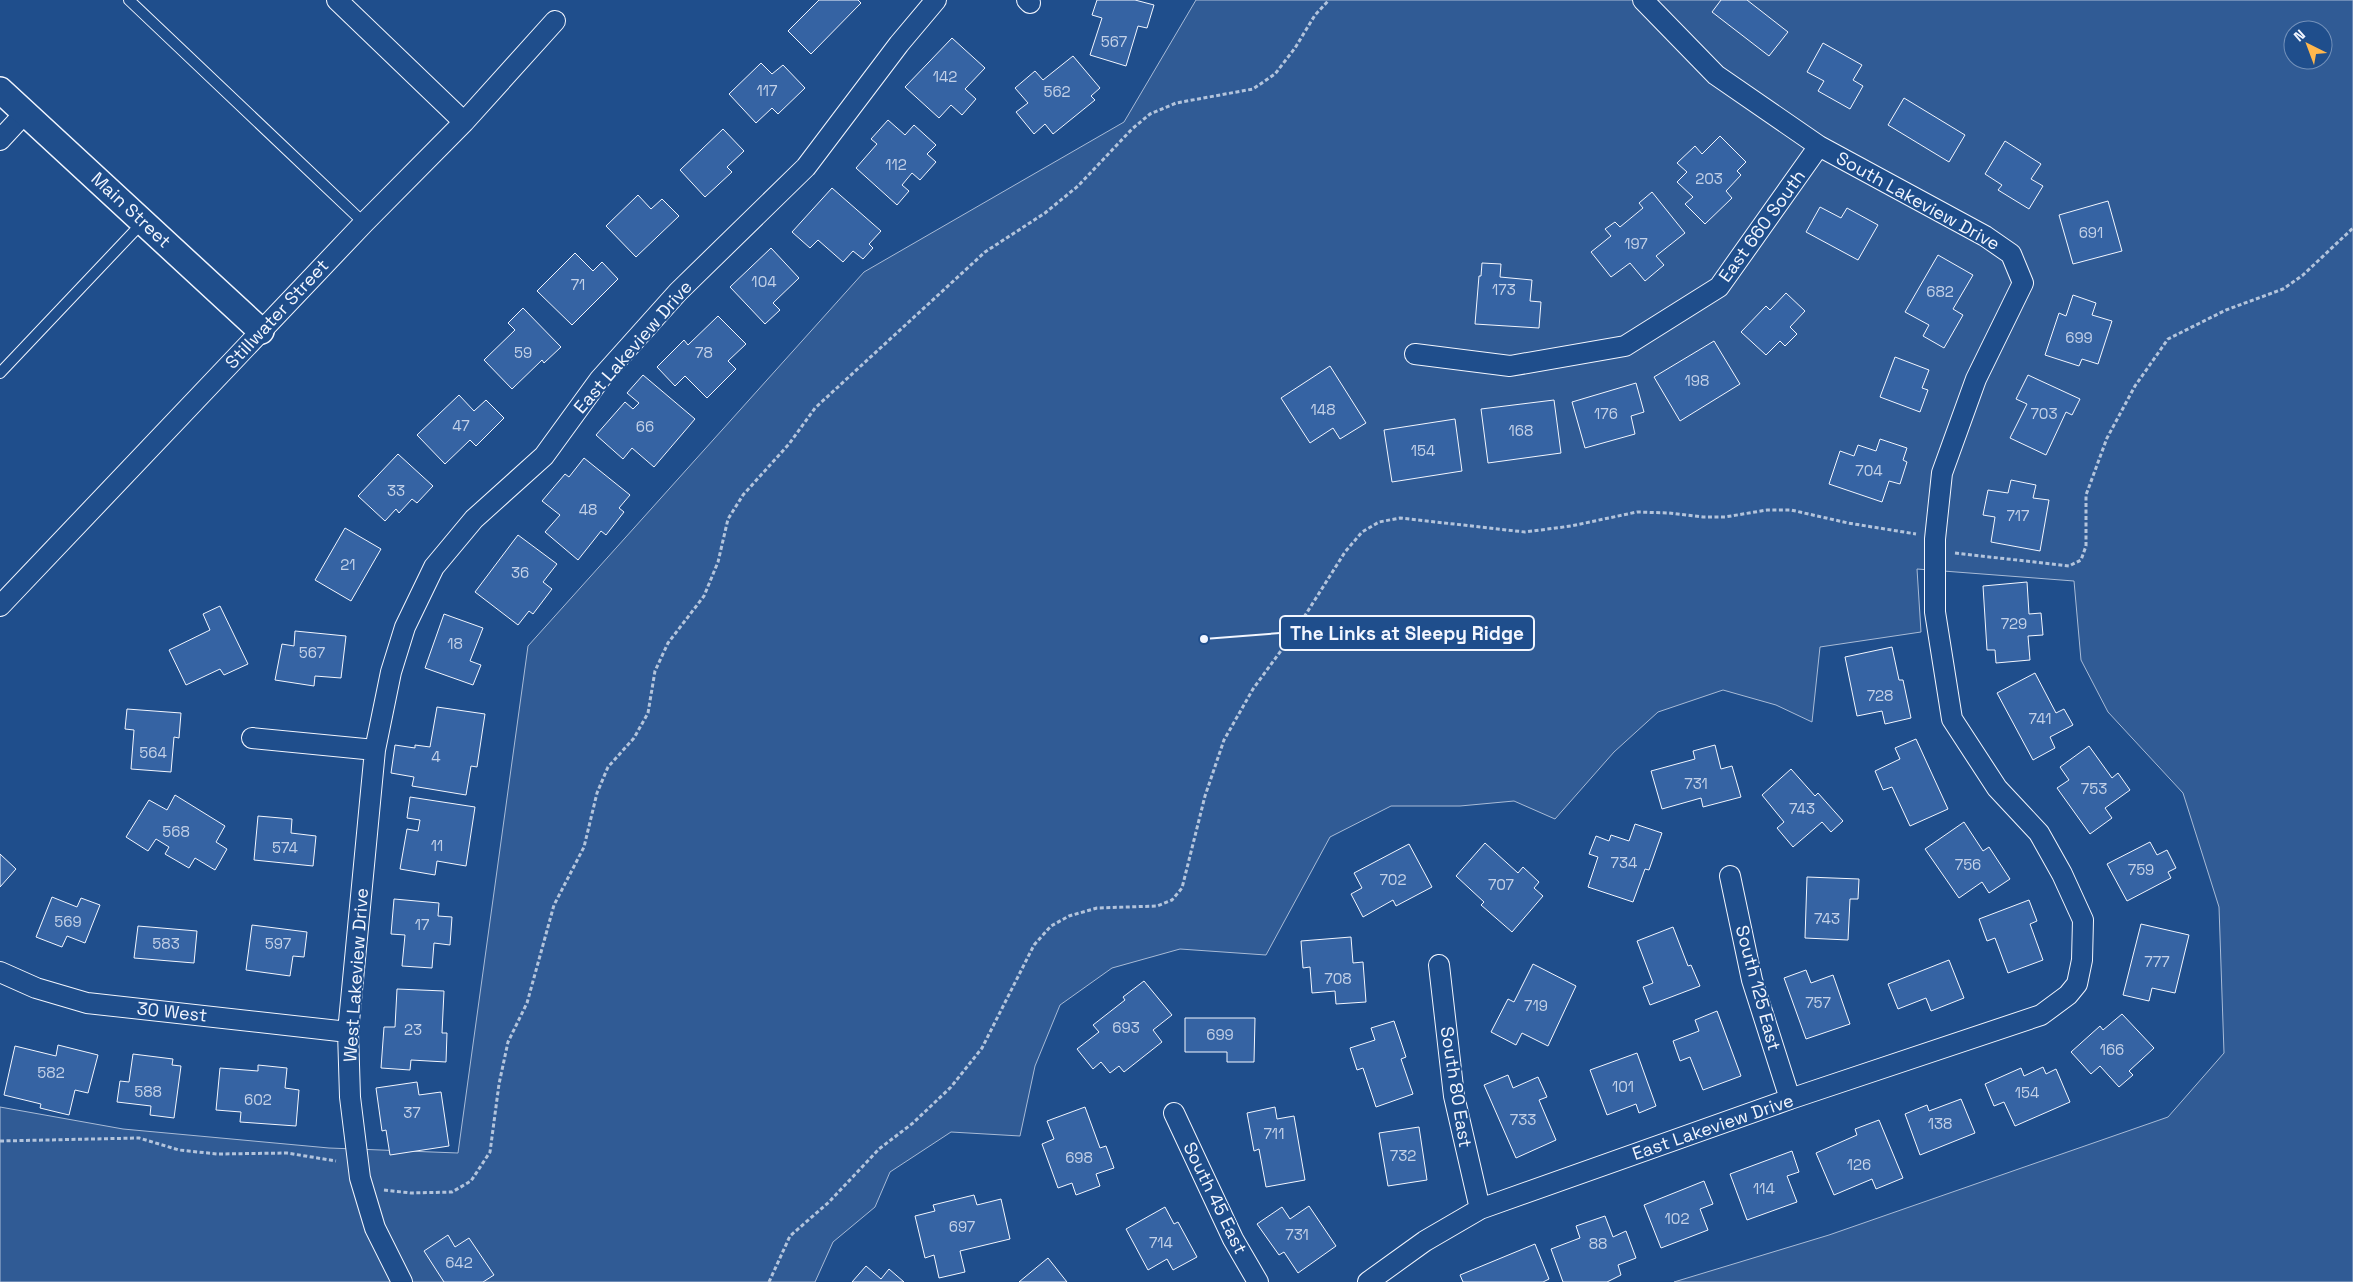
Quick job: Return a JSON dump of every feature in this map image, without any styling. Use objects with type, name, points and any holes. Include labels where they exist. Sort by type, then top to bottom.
[{"type":"street","points":[[336,0],[464,122]]},
{"type":"street","name":"East Lakeview Drive","points":[[375,750],[392,672],[405,627],[434,568],[474,519],[544,456],[600,379],[678,292],[806,167],[899,44],[936,0]]},
{"type":"street","name":"South Lakeview Drive","points":[[1644,0],[1716,75],[1820,146],[1985,236],[2011,254],[2023,283],[1976,379],[1942,473],[1935,544],[1935,612],[1952,719],[1997,788],[2039,834],[2062,874],[2082,920],[2082,960],[2077,984],[2068,995]]},
{"type":"street","name":"Stillwater Street","points":[[0,606],[364,222],[464,122],[555,21]]},
{"type":"street","name":"Main Street","points":[[0,90],[261,331]]},
{"type":"street","points":[[0,140],[25,113]]},
{"type":"street","name":"East 660 South","points":[[1414,354],[1510,366],[1625,346],[1719,287],[1820,146]]},
{"type":"street","points":[[252,738],[375,750]]},
{"type":"street","name":"West Lakeview Drive","points":[[375,750],[348,1032],[350,1097],[360,1178],[375,1228],[402,1282]]},
{"type":"street","name":"South 125 East","points":[[1730,876],[1752,980],[1790,1100]]},
{"type":"street","name":"South 80 East","points":[[1439,965],[1454,1096],[1480,1208]]},
{"type":"street","name":"30 West","points":[[0,972],[36,988],[87,1002],[348,1032]]},
{"type":"street","name":"East Lakeview Drive","points":[[1368,1282],[1425,1241],[1480,1208],[2041,1015],[2068,995]]},
{"type":"street","name":"South 45 East","points":[[1174,1113],[1233,1239],[1258,1282]]},
{"type":"lane","points":[[129,0],[364,222]]},
{"type":"lane","points":[[0,373],[144,221]]},
{"type":"path","points":[[0,1141],[139,1138],[178,1150],[216,1154],[287,1153],[334,1159],[376,1189],[411,1193],[452,1192],[471,1180],[490,1152],[498,1084],[508,1042],[527,1003],[554,905],[584,846],[597,793],[608,767],[634,738],[648,713],[655,671],[668,643],[704,596],[718,562],[728,520],[743,495],[789,444],[814,408],[985,252],[1045,213],[1078,186],[1132,129],[1150,114],[1176,103],[1253,89],[1275,74],[1295,48],[1315,15],[1329,0]]},
{"type":"path","points":[[769,1282],[790,1236],[829,1202],[879,1149],[913,1123],[952,1087],[982,1048],[1034,944],[1051,926],[1069,916],[1097,908],[1157,906],[1172,900],[1182,888],[1205,796],[1224,740],[1253,689],[1294,633],[1345,552],[1362,532],[1379,522],[1400,518],[1525,532],[1571,526],[1637,512],[1725,517],[1767,510],[1791,510],[1848,523],[1920,535],[1957,554],[2069,566],[2081,560],[2086,546],[2086,495],[2107,438],[2135,386],[2168,339],[2226,310],[2283,289],[2303,275],[2353,228]]},
{"type":"shaded area","points":[[1196,0],[2353,0],[2353,1282],[1674,1282],[1829,1235],[2168,1117],[2224,1053],[2219,907],[2183,793],[2108,712],[2081,660],[2074,581],[1917,569],[1921,632],[1820,647],[1812,722],[1776,705],[1723,690],[1658,712],[1614,752],[1555,819],[1514,801],[1460,806],[1391,806],[1330,837],[1266,955],[1180,949],[1112,968],[1060,1005],[1035,1066],[1020,1136],[951,1132],[890,1172],[875,1207],[833,1242],[815,1282],[0,1282],[0,1107],[123,1129],[329,1148],[458,1153],[528,646],[864,272],[1124,122]]},
{"type":"building","points":[[819,0],[858,0],[861,3],[811,54],[788,31]]},
{"type":"building","points":[[1097,0],[1135,0],[1154,5],[1147,28],[1138,26],[1126,66],[1090,55],[1102,18],[1092,15]]},
{"type":"building","points":[[1721,0],[1747,0],[1788,32],[1769,56],[1712,12]]},
{"type":"building","points":[[952,38],[985,68],[965,89],[976,99],[962,115],[951,105],[939,118],[905,87]]},
{"type":"building","points":[[1823,43],[1862,65],[1853,80],[1863,86],[1850,109],[1818,91],[1824,81],[1807,72]]},
{"type":"building","points":[[1073,56],[1100,88],[1091,96],[1095,100],[1053,134],[1045,124],[1034,134],[1016,112],[1028,103],[1015,88],[1035,71],[1043,80]]},
{"type":"building","points":[[761,63],[772,74],[783,65],[805,88],[778,114],[772,108],[756,123],[729,94]]},
{"type":"building","points":[[1904,98],[1965,135],[1949,162],[1888,125]]},
{"type":"building","points":[[888,120],[905,135],[914,125],[936,145],[927,154],[936,162],[920,180],[912,173],[902,185],[909,191],[897,205],[856,168],[877,144],[871,139]]},
{"type":"building","points":[[723,129],[744,151],[727,167],[732,172],[705,197],[680,170]]},
{"type":"building","points":[[1720,136],[1746,162],[1737,171],[1741,175],[1726,191],[1732,198],[1705,224],[1685,204],[1693,197],[1677,182],[1687,172],[1677,163],[1695,146],[1702,154]]},
{"type":"building","points":[[2005,141],[2041,164],[2031,179],[2043,186],[2029,209],[1998,190],[2002,185],[1985,174]]},
{"type":"building","points":[[832,188],[881,231],[869,244],[873,248],[863,259],[853,251],[843,262],[818,240],[810,248],[792,232]]},
{"type":"building","points":[[1652,192],[1685,233],[1656,256],[1664,265],[1645,281],[1630,263],[1611,277],[1591,252],[1611,236],[1605,229],[1615,222],[1620,227],[1643,208],[1639,203]]},
{"type":"building","points":[[638,195],[651,209],[662,199],[679,216],[636,257],[606,226]]},
{"type":"building","points":[[2108,201],[2122,251],[2073,264],[2059,215]]},
{"type":"building","points":[[1820,207],[1841,218],[1847,208],[1878,225],[1858,260],[1806,232]]},
{"type":"building","points":[[771,248],[799,278],[773,303],[780,310],[765,324],[730,287]]},
{"type":"building","points":[[575,253],[593,271],[602,262],[618,279],[572,325],[537,291]]},
{"type":"building","points":[[1938,255],[1973,275],[1953,309],[1963,315],[1944,348],[1923,336],[1929,325],[1905,312]]},
{"type":"building","points":[[1482,263],[1501,264],[1500,277],[1532,280],[1530,301],[1541,302],[1539,328],[1475,324]]},
{"type":"building","points":[[1786,293],[1805,311],[1790,327],[1797,334],[1785,346],[1780,341],[1766,355],[1741,332],[1766,306],[1770,310]]},
{"type":"building","points":[[2073,295],[2096,303],[2092,315],[2112,321],[2098,364],[2082,359],[2079,366],[2045,355],[2059,313],[2066,316]]},
{"type":"building","points":[[523,308],[561,347],[544,363],[542,360],[512,389],[484,360],[515,330],[508,323]]},
{"type":"building","points":[[718,316],[746,344],[728,361],[736,369],[707,398],[685,376],[675,386],[657,367],[684,340],[688,345]]},
{"type":"building","points":[[1714,341],[1740,384],[1680,421],[1654,377]]},
{"type":"building","points":[[1895,357],[1929,370],[1922,388],[1928,390],[1920,412],[1880,397]]},
{"type":"building","points":[[1330,366],[1366,423],[1340,439],[1333,428],[1310,443],[1281,398]]},
{"type":"building","points":[[643,375],[695,419],[654,467],[632,448],[623,459],[596,435],[625,402],[633,409],[639,403],[627,393]]},
{"type":"building","points":[[2028,375],[2080,399],[2072,415],[2066,412],[2046,455],[2010,438],[2027,404],[2016,399]]},
{"type":"building","points":[[1636,383],[1644,412],[1631,416],[1635,434],[1585,448],[1572,402]]},
{"type":"building","points":[[459,395],[474,411],[486,400],[504,418],[476,446],[470,440],[445,464],[417,435]]},
{"type":"building","points":[[1554,400],[1561,453],[1488,463],[1481,409]]},
{"type":"building","points":[[1455,419],[1462,471],[1392,482],[1384,430]]},
{"type":"building","points":[[1880,439],[1907,448],[1903,460],[1907,462],[1900,484],[1889,481],[1882,502],[1829,484],[1840,451],[1854,456],[1858,445],[1876,451]]},
{"type":"building","points":[[398,454],[433,486],[417,503],[412,499],[399,513],[396,509],[385,521],[358,496]]},
{"type":"building","points":[[584,458],[630,495],[619,508],[624,512],[606,535],[601,531],[578,560],[545,532],[560,515],[542,501],[565,474],[569,477]]},
{"type":"building","points":[[2011,480],[2036,485],[2033,498],[2049,500],[2040,551],[1991,542],[1995,517],[1983,515],[1988,490],[2008,493]]},
{"type":"building","points":[[345,528],[381,549],[351,601],[315,580]]},
{"type":"building","points":[[518,535],[557,564],[543,582],[552,589],[533,614],[529,611],[518,625],[475,592]]},
{"type":"building","points":[[2027,582],[2029,614],[2041,613],[2043,635],[2028,636],[2030,660],[1996,663],[1995,650],[1987,650],[1983,586]]},
{"type":"building","points":[[220,606],[248,664],[224,675],[220,669],[186,685],[169,650],[210,630],[203,614]]},
{"type":"building","points":[[444,614],[483,628],[470,661],[481,665],[473,685],[425,668]]},
{"type":"building","points":[[295,631],[346,636],[341,678],[315,676],[314,686],[275,680],[282,644],[294,646]]},
{"type":"building","points":[[1892,647],[1899,680],[1903,680],[1911,718],[1885,724],[1882,711],[1857,716],[1845,657]]},
{"type":"building","points":[[2035,673],[2056,713],[2064,709],[2073,725],[2050,737],[2055,748],[2033,760],[1997,693]]},
{"type":"building","points":[[437,707],[485,714],[477,767],[471,766],[466,795],[412,786],[414,777],[391,773],[395,745],[415,748],[415,745],[430,747]]},
{"type":"building","points":[[127,709],[181,713],[179,738],[174,737],[171,772],[131,769],[134,730],[125,729]]},
{"type":"building","points":[[1916,739],[1948,809],[1910,826],[1892,787],[1883,790],[1875,771],[1900,759],[1895,748]]},
{"type":"building","points":[[1715,745],[1721,769],[1732,766],[1741,797],[1703,807],[1701,798],[1662,809],[1651,771],[1695,759],[1693,751]]},
{"type":"building","points":[[2089,746],[2112,778],[2118,773],[2130,790],[2105,808],[2112,818],[2090,834],[2057,788],[2069,780],[2060,767]]},
{"type":"building","points":[[1791,769],[1815,796],[1818,793],[1843,821],[1831,832],[1822,822],[1793,847],[1777,828],[1784,822],[1762,795]]},
{"type":"building","points":[[175,795],[225,826],[216,842],[227,849],[215,870],[195,858],[189,868],[165,854],[169,847],[156,839],[148,851],[126,837],[149,800],[167,810]]},
{"type":"building","points":[[410,797],[475,807],[466,866],[437,861],[435,875],[400,869],[407,829],[418,831],[420,820],[407,818]]},
{"type":"building","points":[[258,816],[292,819],[291,833],[316,836],[313,866],[254,860]]},
{"type":"building","points":[[1964,822],[1983,851],[1989,847],[2010,879],[1989,893],[1982,882],[1959,898],[1925,849]]},
{"type":"building","points":[[1635,824],[1662,833],[1649,870],[1645,869],[1633,902],[1588,887],[1598,857],[1589,854],[1596,836],[1609,841],[1611,835],[1629,841]]},
{"type":"building","points":[[2150,842],[2157,855],[2167,850],[2176,868],[2168,872],[2171,878],[2127,901],[2107,864]]},
{"type":"building","points":[[1485,843],[1518,873],[1523,867],[1539,882],[1534,888],[1543,896],[1512,932],[1481,905],[1484,902],[1456,876]]},
{"type":"building","points":[[1409,844],[1432,887],[1396,906],[1393,900],[1363,917],[1351,894],[1362,888],[1354,873]]},
{"type":"building","points":[[0,854],[16,869],[0,887]]},
{"type":"building","points":[[1807,877],[1859,879],[1858,899],[1850,899],[1848,940],[1805,938]]},
{"type":"building","points":[[52,897],[77,907],[81,898],[100,905],[85,943],[67,936],[62,947],[36,937]]},
{"type":"building","points":[[394,899],[439,903],[438,916],[452,917],[450,945],[434,943],[432,968],[402,966],[405,935],[391,934]]},
{"type":"building","points":[[2029,900],[2037,921],[2030,924],[2043,960],[2008,973],[1995,938],[1987,941],[1979,919]]},
{"type":"building","points":[[2141,924],[2189,935],[2175,993],[2152,988],[2149,1001],[2123,995]]},
{"type":"building","points":[[252,925],[307,932],[304,957],[293,956],[290,976],[246,970]]},
{"type":"building","points":[[138,926],[197,931],[194,963],[134,958]]},
{"type":"building","points":[[1673,927],[1688,966],[1691,965],[1700,986],[1650,1005],[1643,987],[1653,983],[1637,941]]},
{"type":"building","points":[[1351,937],[1353,963],[1363,962],[1366,1002],[1336,1004],[1335,991],[1312,993],[1310,967],[1303,968],[1301,941]]},
{"type":"building","points":[[1949,960],[1964,998],[1931,1011],[1926,998],[1898,1009],[1888,984]]},
{"type":"building","points":[[1533,964],[1576,986],[1548,1046],[1522,1033],[1516,1045],[1491,1032],[1508,999],[1514,1002]]},
{"type":"building","points":[[1806,970],[1811,983],[1833,975],[1850,1024],[1806,1039],[1784,978]]},
{"type":"building","points":[[1144,981],[1172,1015],[1153,1030],[1162,1042],[1124,1072],[1119,1066],[1110,1073],[1101,1062],[1093,1069],[1077,1049],[1099,1032],[1093,1025],[1125,1000],[1123,997]]},
{"type":"building","points":[[397,989],[444,991],[442,1033],[447,1033],[446,1062],[411,1060],[410,1070],[381,1068],[384,1027],[395,1027]]},
{"type":"building","points":[[1717,1011],[1741,1076],[1703,1090],[1690,1057],[1680,1061],[1673,1041],[1699,1031],[1695,1020]]},
{"type":"building","points":[[2122,1014],[2154,1048],[2129,1071],[2133,1075],[2119,1087],[2100,1066],[2091,1074],[2071,1052],[2100,1026],[2103,1030]]},
{"type":"building","points":[[1185,1018],[1255,1018],[1254,1062],[1227,1062],[1227,1052],[1185,1052]]},
{"type":"building","points":[[1394,1021],[1406,1057],[1401,1059],[1413,1094],[1376,1107],[1363,1068],[1357,1070],[1350,1048],[1375,1040],[1371,1028]]},
{"type":"building","points":[[58,1045],[98,1055],[88,1093],[75,1090],[69,1115],[40,1108],[41,1104],[4,1095],[15,1046],[56,1056]]},
{"type":"building","points":[[1637,1053],[1656,1106],[1639,1113],[1636,1104],[1607,1115],[1590,1070]]},
{"type":"building","points":[[133,1054],[173,1059],[172,1065],[181,1066],[174,1118],[150,1115],[151,1106],[117,1102],[120,1081],[129,1082]]},
{"type":"building","points":[[258,1065],[287,1068],[285,1088],[299,1090],[296,1126],[240,1122],[241,1112],[216,1110],[220,1068],[258,1071]]},
{"type":"building","points":[[2043,1067],[2046,1074],[2056,1069],[2070,1102],[2015,1126],[2004,1102],[1994,1106],[1985,1084],[2021,1068],[2024,1076]]},
{"type":"building","points":[[1508,1075],[1513,1088],[1538,1077],[1547,1097],[1539,1100],[1556,1140],[1516,1158],[1484,1085]]},
{"type":"building","points":[[417,1082],[419,1095],[441,1092],[449,1146],[390,1155],[386,1130],[382,1131],[376,1088]]},
{"type":"building","points":[[1961,1099],[1975,1133],[1920,1155],[1905,1114],[1927,1105],[1929,1111]]},
{"type":"building","points":[[1085,1107],[1100,1148],[1106,1146],[1114,1168],[1096,1174],[1100,1186],[1076,1195],[1072,1183],[1058,1188],[1042,1144],[1054,1139],[1047,1121]]},
{"type":"building","points":[[1275,1107],[1277,1119],[1294,1116],[1305,1180],[1266,1187],[1259,1149],[1254,1151],[1247,1113]]},
{"type":"building","points":[[1879,1120],[1903,1178],[1876,1189],[1872,1179],[1834,1195],[1816,1153],[1857,1135],[1855,1129]]},
{"type":"building","points":[[1419,1127],[1427,1180],[1388,1186],[1379,1133]]},
{"type":"building","points":[[1792,1151],[1799,1172],[1787,1176],[1797,1202],[1747,1220],[1730,1174]]},
{"type":"building","points":[[1704,1181],[1713,1204],[1700,1209],[1708,1230],[1661,1248],[1644,1205]]},
{"type":"building","points":[[974,1195],[977,1205],[1001,1199],[1010,1239],[960,1251],[965,1272],[939,1278],[934,1255],[925,1258],[915,1216],[935,1211],[933,1205]]},
{"type":"building","points":[[1309,1206],[1336,1246],[1298,1273],[1284,1252],[1279,1255],[1257,1224],[1282,1207],[1290,1219]]},
{"type":"building","points":[[1165,1207],[1174,1224],[1178,1222],[1197,1257],[1173,1270],[1167,1259],[1148,1270],[1126,1229]]},
{"type":"building","points":[[1605,1216],[1613,1237],[1626,1231],[1636,1258],[1618,1265],[1621,1275],[1607,1282],[1563,1282],[1551,1249],[1580,1238],[1576,1226]]},
{"type":"building","points":[[448,1235],[455,1247],[469,1238],[494,1275],[483,1282],[444,1282],[424,1251]]},
{"type":"building","points":[[1535,1244],[1549,1279],[1543,1282],[1463,1282],[1460,1275]]},
{"type":"building","points":[[1048,1258],[1067,1282],[1019,1282]]},
{"type":"building","points":[[866,1266],[881,1279],[889,1269],[904,1282],[852,1282]]},
{"type":"place","name":"The Links at Sleepy Ridge","points":[[1204,639]]}]
